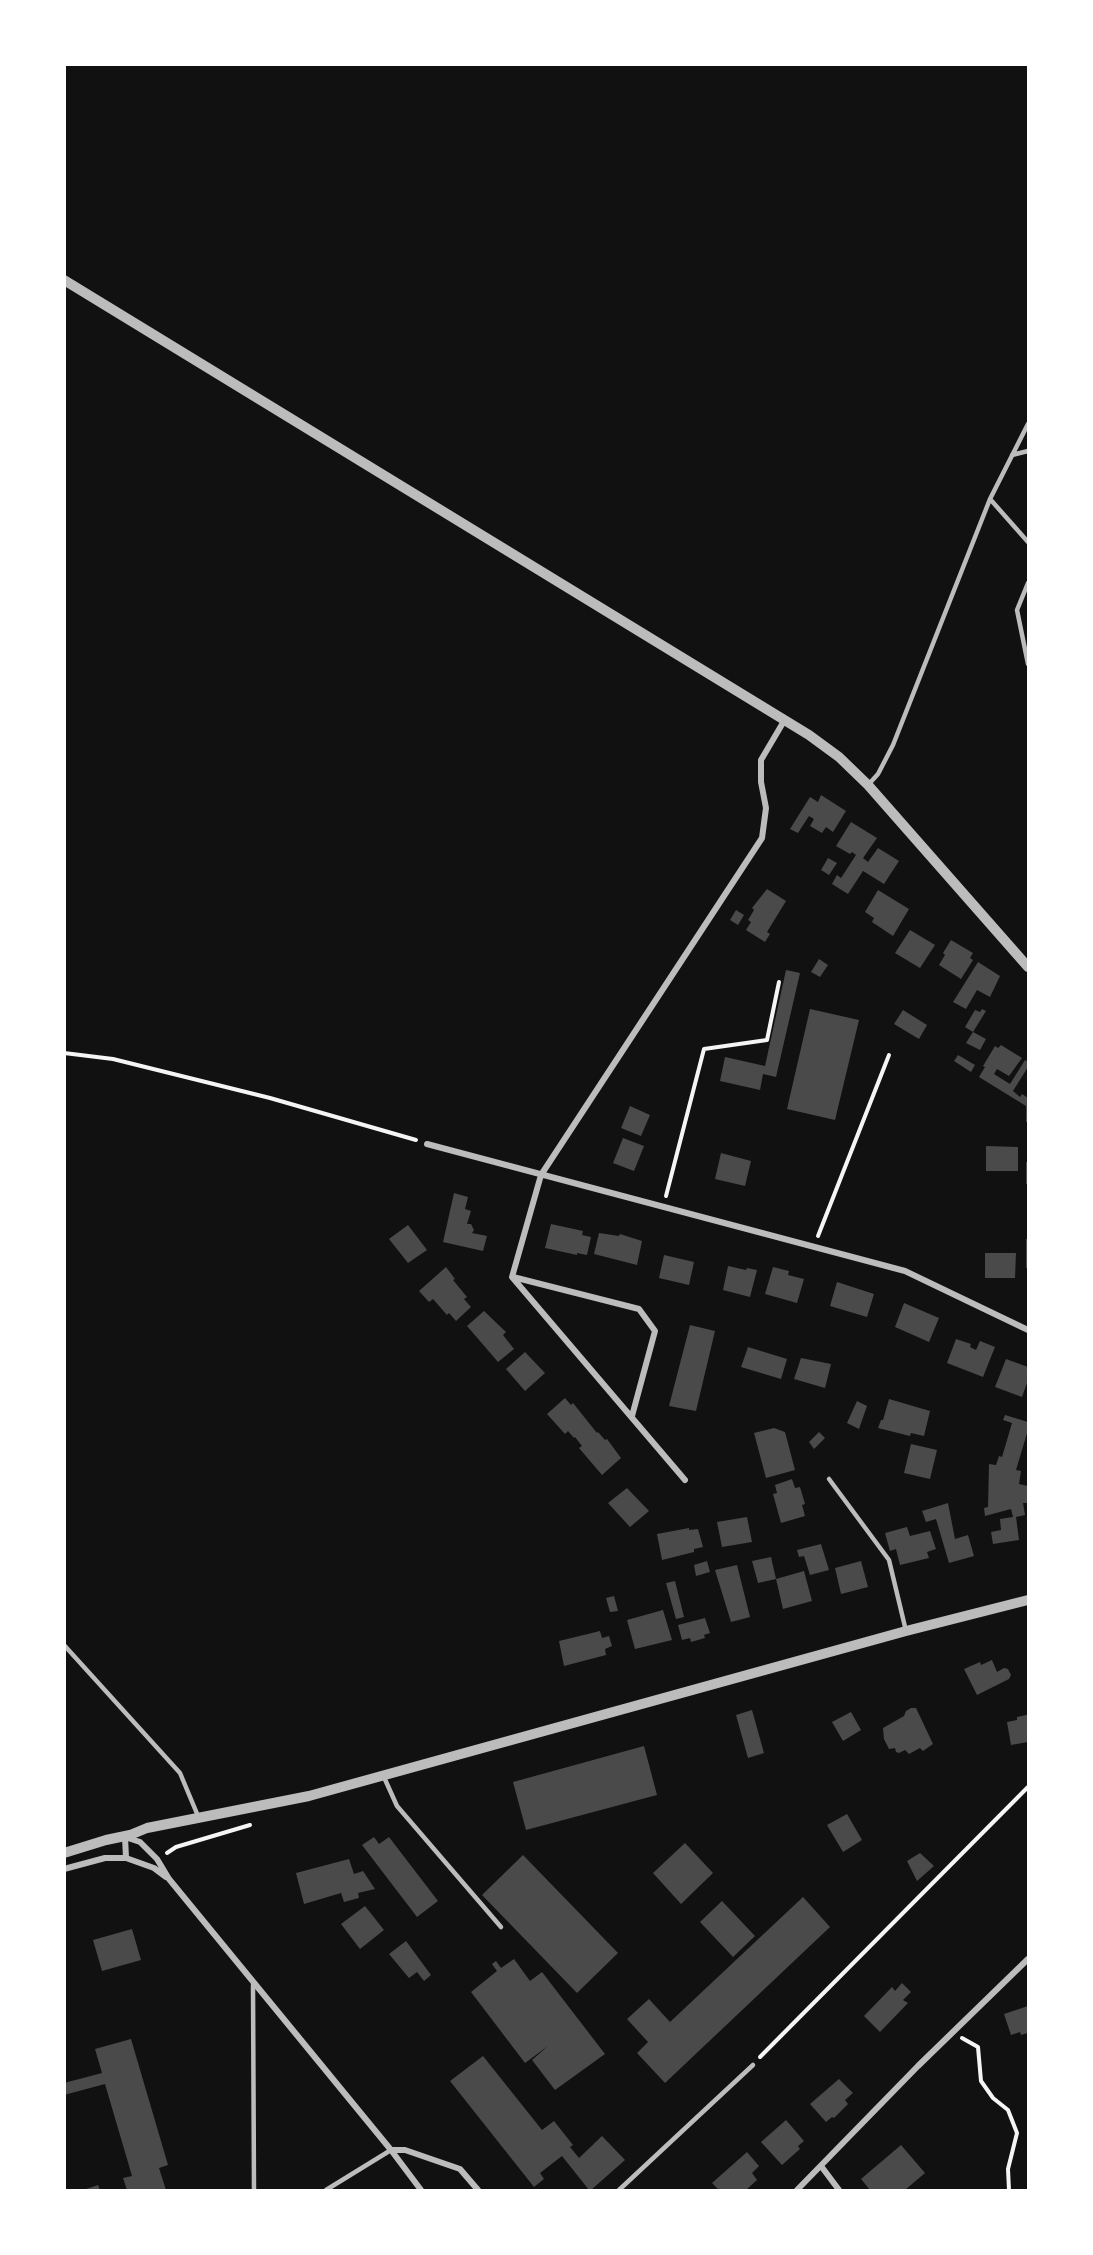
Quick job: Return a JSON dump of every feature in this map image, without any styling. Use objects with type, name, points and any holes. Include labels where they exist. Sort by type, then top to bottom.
[{"type":"street","points":[[64,280],[784,721],[839,757],[868,785],[1029,967]]},
{"type":"street","points":[[512,1277],[541,1175],[762,838],[766,808],[761,782],[761,760],[784,721]]},
{"type":"street","points":[[427,1144],[905,1271],[1029,1330]]},
{"type":"street","points":[[512,1277],[686,1480]]},
{"type":"street","points":[[512,1277],[639,1309],[655,1331],[632,1416]]},
{"type":"street","points":[[64,1853],[106,1840],[125,1837],[147,1828],[309,1796],[906,1631],[1029,1600]]},
{"type":"street","points":[[125,1837],[126,1858]]},
{"type":"street","points":[[125,1837],[140,1842],[157,1859],[169,1879],[391,2150],[421,2190]]},
{"type":"street","points":[[64,1869],[105,1858],[126,1858],[154,1868],[169,1879]]},
{"type":"street","points":[[797,2190],[953,2032],[1029,1959]]},
{"type":"street","points":[[391,2150],[405,2150],[460,2169],[478,2190]]},
{"type":"street","points":[[822,2166],[839,2190]]},
{"type":"lane","points":[[868,785],[878,774],[893,745],[990,500],[1029,424]]},
{"type":"lane","points":[[1012,454],[1029,451]]},
{"type":"lane","points":[[990,500],[1029,542]]},
{"type":"lane","points":[[1029,583],[1017,610],[1029,664]]},
{"type":"lane","points":[[829,1479],[889,1560],[906,1631]]},
{"type":"lane","points":[[64,1645],[180,1773],[199,1817]]},
{"type":"lane","points":[[383,1775],[397,1806],[501,1927]]},
{"type":"lane","points":[[253,1984],[254,2190]]},
{"type":"lane","points":[[619,2190],[753,2065]]},
{"type":"lane","points":[[326,2190],[391,2150]]},
{"type":"path","points":[[663,1207],[704,1049],[767,1040],[779,982]]},
{"type":"path","points":[[64,1053],[113,1059],[270,1098],[427,1144]]},
{"type":"path","points":[[814,1246],[889,1055]]},
{"type":"path","points":[[753,2065],[1029,1787]]},
{"type":"path","points":[[157,1859],[176,1847],[253,1824]]},
{"type":"path","points":[[953,2032],[978,2048],[981,2081],[993,2098],[1008,2110],[1017,2133],[1008,2169],[1008,2190]]},
{"type":"building","points":[[821,795],[846,811],[833,832],[826,827],[822,833],[810,826],[814,819],[809,816],[798,833],[790,829],[810,797],[818,802]]},
{"type":"building","points":[[851,822],[877,838],[863,858],[868,862],[878,848],[899,861],[884,884],[863,871],[848,894],[832,884],[837,875],[841,878],[856,855],[836,846]]},
{"type":"building","points":[[828,858],[837,863],[829,875],[821,870]]},
{"type":"building","points":[[767,889],[786,901],[767,932],[770,934],[765,942],[746,930],[751,922],[748,920],[754,910],[752,908]]},
{"type":"building","points":[[878,890],[909,909],[893,936],[872,922],[874,918],[865,912]]},
{"type":"building","points":[[736,910],[744,915],[738,925],[730,920]]},
{"type":"building","points":[[910,930],[935,945],[920,968],[895,953]]},
{"type":"building","points":[[951,940],[973,953],[970,958],[973,960],[961,979],[939,965]]},
{"type":"building","points":[[819,959],[828,965],[820,977],[811,972]]},
{"type":"building","points":[[978,962],[1000,976],[990,997],[977,990],[966,1009],[953,1002]]},
{"type":"building","points":[[786,970],[800,973],[776,1077],[763,1074],[760,1090],[720,1081],[725,1057],[765,1066]]},
{"type":"building","points":[[810,1009],[859,1020],[835,1120],[787,1109]]},
{"type":"building","points":[[903,1010],[927,1025],[919,1039],[894,1024]]},
{"type":"building","points":[[975,1010],[986,1011],[973,1032],[965,1027]]},
{"type":"building","points":[[973,1032],[986,1039],[980,1050],[966,1043]]},
{"type":"building","points":[[1001,1045],[1022,1058],[1009,1076],[997,1069],[994,1074],[1010,1084],[1025,1060],[1028,1062],[1028,1067],[1013,1091],[1020,1097],[1022,1094],[1028,1098],[1028,1122],[1026,1122],[1026,1106],[979,1077],[995,1046],[998,1048]]},
{"type":"building","points":[[958,1055],[975,1065],[971,1072],[954,1061]]},
{"type":"building","points":[[630,1106],[650,1115],[641,1136],[621,1128]]},
{"type":"building","points":[[623,1138],[644,1146],[634,1171],[613,1163]]},
{"type":"building","points":[[986,1146],[1018,1147],[1018,1171],[986,1171]]},
{"type":"building","points":[[721,1153],[751,1161],[745,1186],[715,1179]]},
{"type":"building","points":[[1026,1162],[1028,1162],[1028,1184],[1026,1184]]},
{"type":"building","points":[[454,1193],[468,1197],[465,1209],[471,1211],[467,1224],[471,1224],[474,1230],[472,1233],[487,1236],[483,1251],[443,1242]]},
{"type":"building","points":[[551,1224],[583,1231],[582,1235],[591,1237],[587,1255],[545,1248]]},
{"type":"building","points":[[408,1225],[427,1250],[408,1263],[389,1239]]},
{"type":"building","points":[[599,1233],[619,1236],[620,1234],[642,1241],[637,1265],[594,1254]]},
{"type":"building","points":[[1026,1239],[1028,1239],[1028,1268],[1026,1268]]},
{"type":"building","points":[[985,1253],[1016,1253],[1015,1278],[985,1278]]},
{"type":"building","points":[[664,1255],[694,1262],[689,1285],[659,1278]]},
{"type":"building","points":[[728,1266],[757,1270],[750,1297],[723,1290]]},
{"type":"building","points":[[446,1267],[467,1297],[464,1299],[471,1307],[456,1321],[449,1313],[447,1315],[433,1299],[429,1302],[419,1291]]},
{"type":"building","points":[[773,1267],[789,1271],[788,1275],[804,1279],[797,1303],[765,1294]]},
{"type":"building","points":[[837,1282],[874,1294],[867,1317],[830,1306]]},
{"type":"building","points":[[904,1303],[939,1318],[929,1342],[895,1327]]},
{"type":"building","points":[[484,1311],[506,1332],[503,1335],[514,1349],[498,1362],[467,1326]]},
{"type":"building","points":[[690,1325],[715,1331],[696,1411],[669,1406]]},
{"type":"building","points":[[956,1339],[971,1344],[970,1347],[976,1350],[980,1341],[995,1347],[983,1377],[947,1363]]},
{"type":"building","points":[[748,1347],[787,1359],[781,1379],[741,1367]]},
{"type":"building","points":[[525,1352],[545,1373],[525,1391],[506,1369]]},
{"type":"building","points":[[801,1358],[831,1364],[825,1388],[794,1379]]},
{"type":"building","points":[[1006,1359],[1028,1367],[1028,1380],[1022,1397],[995,1387]]},
{"type":"building","points":[[565,1398],[571,1405],[573,1403],[597,1433],[605,1440],[607,1439],[621,1458],[602,1475],[579,1448],[582,1446],[575,1437],[568,1431],[565,1434],[547,1414]]},
{"type":"building","points":[[889,1399],[930,1411],[924,1436],[911,1433],[910,1436],[878,1428],[883,1420]]},
{"type":"building","points":[[857,1401],[867,1406],[859,1429],[847,1423]]},
{"type":"building","points":[[1005,1415],[1028,1422],[1028,1430],[1016,1470],[1021,1471],[1019,1484],[1028,1486],[1028,1503],[1023,1503],[1025,1515],[1016,1517],[1019,1540],[993,1544],[991,1532],[1001,1530],[1000,1519],[1013,1517],[1011,1509],[985,1516],[984,1508],[988,1507],[989,1464],[996,1465],[999,1456],[1002,1457],[1012,1423],[1003,1420]]},
{"type":"building","points":[[774,1428],[785,1432],[795,1470],[766,1478],[754,1433]]},
{"type":"building","points":[[819,1432],[825,1438],[814,1449],[809,1442]]},
{"type":"building","points":[[911,1444],[937,1450],[930,1479],[904,1473]]},
{"type":"building","points":[[792,1479],[795,1488],[800,1487],[805,1504],[802,1505],[805,1516],[781,1523],[773,1494],[777,1493],[775,1485]]},
{"type":"building","points":[[627,1488],[649,1511],[630,1527],[608,1503]]},
{"type":"building","points":[[948,1503],[955,1539],[968,1535],[974,1556],[949,1563],[936,1519],[926,1522],[922,1511]]},
{"type":"building","points":[[747,1517],[752,1542],[722,1547],[717,1522]]},
{"type":"building","points":[[907,1527],[910,1536],[930,1531],[936,1549],[927,1552],[929,1558],[900,1565],[896,1549],[890,1551],[885,1533]]},
{"type":"building","points":[[689,1528],[689,1530],[698,1529],[703,1547],[694,1549],[694,1552],[662,1560],[657,1534]]},
{"type":"building","points":[[821,1544],[829,1570],[810,1575],[804,1556],[799,1557],[797,1550]]},
{"type":"building","points":[[771,1557],[776,1579],[758,1583],[752,1561]]},
{"type":"building","points":[[707,1561],[710,1572],[696,1576],[694,1565]]},
{"type":"building","points":[[861,1561],[868,1587],[841,1594],[835,1568]]},
{"type":"building","points":[[737,1565],[750,1617],[731,1622],[715,1570]]},
{"type":"building","points":[[804,1571],[812,1601],[783,1609],[776,1579]]},
{"type":"building","points":[[675,1581],[684,1617],[676,1619],[666,1583]]},
{"type":"building","points":[[614,1596],[618,1611],[610,1612],[606,1598]]},
{"type":"building","points":[[663,1610],[672,1640],[635,1649],[627,1620]]},
{"type":"building","points":[[705,1618],[710,1633],[704,1635],[705,1638],[691,1642],[690,1638],[682,1640],[678,1625]]},
{"type":"building","points":[[600,1631],[602,1638],[609,1636],[612,1646],[605,1649],[606,1655],[564,1666],[559,1641]]},
{"type":"building","points":[[992,1660],[997,1672],[1004,1668],[1008,1669],[1011,1675],[1009,1679],[977,1695],[964,1669]]},
{"type":"building","points":[[911,1708],[916,1708],[933,1744],[923,1751],[920,1748],[909,1754],[905,1750],[899,1753],[895,1748],[889,1749],[884,1739],[883,1728],[904,1716]]},
{"type":"building","points":[[752,1710],[764,1753],[748,1758],[736,1715]]},
{"type":"building","points":[[851,1712],[861,1730],[843,1741],[832,1722]]},
{"type":"building","points":[[1028,1715],[1028,1742],[1011,1745],[1007,1722]]},
{"type":"building","points":[[644,1746],[657,1795],[526,1830],[513,1782]]},
{"type":"building","points":[[847,1814],[862,1840],[843,1852],[827,1825]]},
{"type":"building","points":[[374,1837],[379,1844],[389,1837],[438,1901],[417,1917],[362,1845]]},
{"type":"building","points":[[685,1843],[713,1873],[681,1904],[653,1873]]},
{"type":"building","points":[[920,1853],[934,1866],[917,1881],[907,1861]]},
{"type":"building","points":[[523,1855],[618,1953],[577,1993],[482,1895]]},
{"type":"building","points":[[349,1859],[354,1874],[363,1871],[375,1889],[358,1893],[359,1898],[344,1902],[341,1893],[304,1904],[296,1873]]},
{"type":"building","points":[[803,1897],[830,1927],[665,2083],[637,2053],[648,2042],[627,2019],[649,1999],[670,2022]]},
{"type":"building","points":[[722,1901],[755,1936],[733,1957],[700,1922]]},
{"type":"building","points":[[365,1906],[384,1930],[360,1949],[341,1924]]},
{"type":"building","points":[[132,1929],[141,1960],[102,1971],[93,1940]]},
{"type":"building","points":[[406,1941],[431,1975],[424,1981],[417,1972],[409,1978],[389,1954]]},
{"type":"building","points":[[514,1959],[530,1981],[542,1972],[605,2054],[555,2090],[532,2060],[548,2046],[525,2063],[471,1992],[497,1971],[492,1964],[496,1961],[501,1968]]},
{"type":"building","points":[[902,1983],[911,1992],[903,2000],[908,2003],[880,2032],[864,2016],[892,1987],[895,1991]]},
{"type":"building","points":[[1028,2006],[1028,2033],[1021,2035],[1020,2032],[1011,2035],[1004,2014]]},
{"type":"building","points":[[131,2039],[168,2165],[159,2168],[166,2190],[127,2190],[123,2178],[132,2176],[105,2084],[64,2095],[64,2083],[102,2073],[95,2049]]},
{"type":"building","points":[[483,2056],[542,2130],[554,2121],[573,2145],[570,2147],[579,2158],[602,2136],[625,2160],[589,2190],[562,2156],[540,2173],[544,2179],[534,2187],[450,2081]]},
{"type":"building","points":[[839,2079],[853,2093],[845,2100],[848,2104],[834,2118],[826,2122],[810,2104]]},
{"type":"building","points":[[786,2120],[804,2141],[798,2146],[800,2149],[782,2165],[761,2142]]},
{"type":"building","points":[[901,2145],[925,2173],[905,2190],[870,2190],[861,2179]]},
{"type":"building","points":[[747,2152],[759,2166],[752,2173],[757,2180],[746,2190],[719,2190],[712,2183]]},
{"type":"building","points":[[98,2185],[100,2190],[83,2190]]}]
